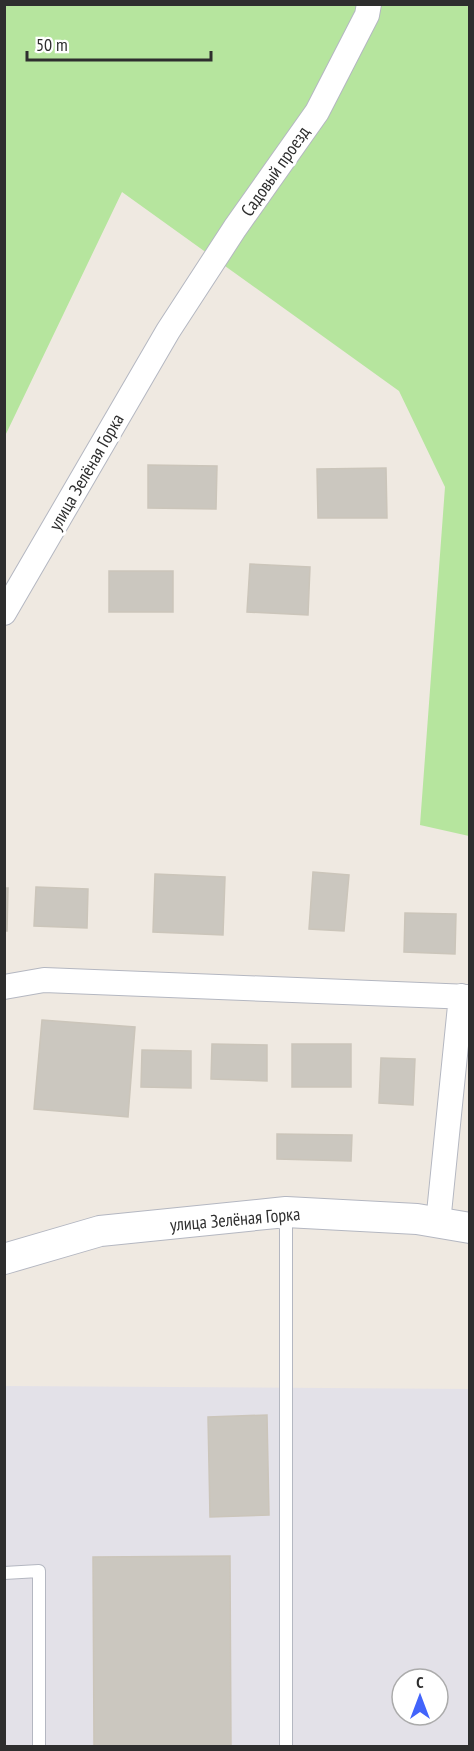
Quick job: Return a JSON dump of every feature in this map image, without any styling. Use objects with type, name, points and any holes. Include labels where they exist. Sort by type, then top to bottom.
[{"type":"street","name":"Садовый проезд","points":[[168,331],[235,228],[317,112],[367,15],[369,4]]},
{"type":"street","name":"улица Зелёная Горка","points":[[4,613],[168,331]]},
{"type":"street","points":[[4,987],[44,980],[465,997],[438,1223]]},
{"type":"street","name":"улица Зелёная Горка","points":[[4,1259],[100,1232],[286,1212],[417,1219],[470,1228]]},
{"type":"lane","points":[[286,1212],[286,1746]]},
{"type":"lane","points":[[4,1573],[39,1571],[39,1746]]},
{"type":"shaded area","points":[[5,1386],[469,1389],[469,1746],[5,1746]]},
{"type":"green space","points":[[5,5],[469,5],[469,836],[420,825],[445,487],[399,391],[122,192],[5,436]]},
{"type":"building","points":[[148,465],[217,466],[216,509],[148,508]]},
{"type":"building","points":[[386,468],[387,518],[318,518],[317,469]]},
{"type":"building","points":[[250,564],[310,567],[308,615],[247,612]]},
{"type":"building","points":[[109,571],[173,571],[173,612],[109,612]]},
{"type":"building","points":[[313,872],[349,875],[344,931],[309,929]]},
{"type":"building","points":[[155,874],[225,877],[223,935],[153,932]]},
{"type":"building","points":[[36,887],[88,889],[87,928],[34,926]]},
{"type":"building","points":[[4,888],[8,888],[7,931],[4,931]]},
{"type":"building","points":[[405,913],[456,914],[455,954],[404,952]]},
{"type":"building","points":[[42,1020],[135,1027],[128,1117],[34,1109]]},
{"type":"building","points":[[212,1044],[267,1045],[267,1081],[211,1079]]},
{"type":"building","points":[[292,1044],[351,1044],[351,1087],[292,1087]]},
{"type":"building","points":[[142,1050],[191,1051],[191,1088],[141,1087]]},
{"type":"building","points":[[381,1058],[415,1059],[413,1105],[379,1103]]},
{"type":"building","points":[[277,1134],[352,1135],[351,1161],[277,1159]]},
{"type":"building","points":[[267,1415],[269,1515],[210,1517],[208,1417]]},
{"type":"building","points":[[230,1556],[231,1746],[94,1746],[93,1557]]}]
